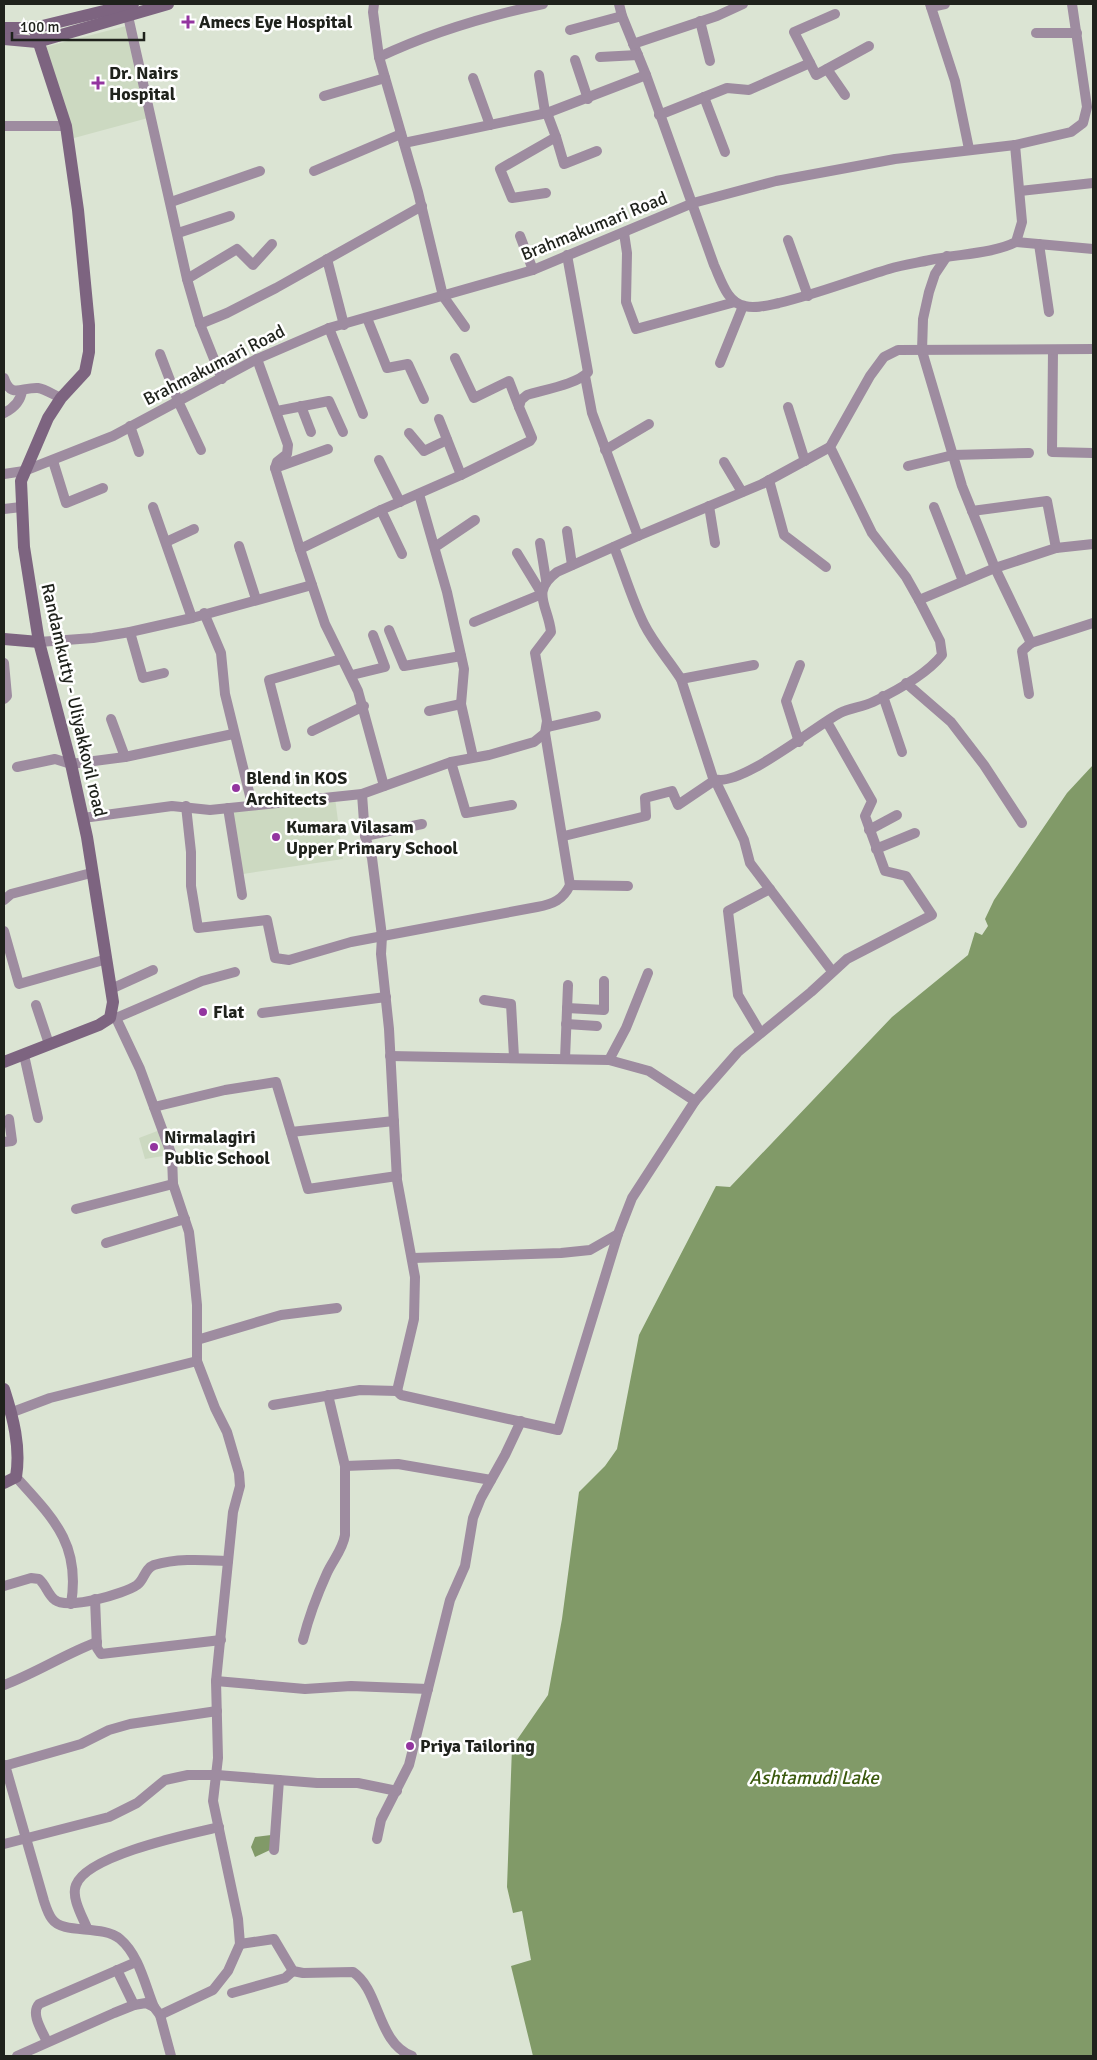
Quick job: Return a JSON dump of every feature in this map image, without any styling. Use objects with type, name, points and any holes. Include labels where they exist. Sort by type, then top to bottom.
[{"type":"street","points":[[4,28],[34,28],[127,7],[168,4]]},
{"type":"street","points":[[374,4],[373,12],[378,57],[422,206],[443,296],[465,327]]},
{"type":"street","points":[[378,57],[418,38],[452,26],[543,4]]},
{"type":"street","points":[[619,4],[693,204],[700,231],[726,291],[739,304]]},
{"type":"street","points":[[633,44],[736,9],[743,4]]},
{"type":"street","points":[[945,4],[930,5],[955,81],[969,149]]},
{"type":"street","name":"Brahmakumari Road","points":[[4,474],[24,471],[113,436],[257,359],[328,328],[533,270],[693,204],[776,181],[895,159],[1015,145],[1071,132],[1080,128],[1086,117],[1089,88],[1072,4]]},
{"type":"street","points":[[4,40],[37,42],[127,7]]},
{"type":"street","points":[[127,7],[187,279],[200,324],[222,379]]},
{"type":"street","points":[[835,14],[794,32],[816,75],[869,46]]},
{"type":"street","points":[[570,30],[622,16]]},
{"type":"street","points":[[700,21],[710,61]]},
{"type":"street","name":"Randamkutty - Uliyakkovil road","points":[[34,28],[66,126],[78,210],[89,325],[89,352],[86,372],[61,398],[48,418],[24,471],[20,481],[21,507],[30,594],[39,642],[83,818],[107,959],[113,1002],[113,1018]]},
{"type":"street","points":[[1036,34],[1077,33]]},
{"type":"street","points":[[600,57],[638,55]]},
{"type":"street","points":[[576,60],[588,99]]},
{"type":"street","points":[[659,116],[727,88],[750,90],[810,63]]},
{"type":"street","points":[[827,69],[844,95]]},
{"type":"street","points":[[539,75],[546,112],[564,164],[597,151]]},
{"type":"street","points":[[314,171],[403,139],[490,125],[546,112],[588,99],[646,75]]},
{"type":"street","points":[[324,96],[385,78]]},
{"type":"street","points":[[473,78],[490,125]]},
{"type":"street","points":[[704,97],[725,152]]},
{"type":"street","points":[[4,126],[66,126]]},
{"type":"street","points":[[546,193],[512,198],[500,169],[556,137]]},
{"type":"street","points":[[1015,145],[1022,222],[1016,242]]},
{"type":"street","points":[[171,202],[260,171]]},
{"type":"street","points":[[1020,191],[1093,183]]},
{"type":"street","points":[[200,324],[227,314],[422,206]]},
{"type":"street","points":[[178,233],[230,216]]},
{"type":"street","points":[[624,234],[627,253],[626,302],[636,329],[739,304],[768,305],[808,296],[889,269],[947,256],[999,248],[1016,242],[1093,249]]},
{"type":"street","points":[[520,236],[533,270]]},
{"type":"street","points":[[788,240],[808,296]]},
{"type":"street","points":[[187,279],[237,249],[253,265],[272,244]]},
{"type":"street","points":[[1039,244],[1049,312]]},
{"type":"street","points":[[567,255],[588,367],[584,376],[592,413],[638,536]]},
{"type":"street","points":[[947,256],[935,274],[929,292],[923,319],[922,351],[972,511],[995,568],[1031,643]]},
{"type":"street","points":[[327,259],[344,325]]},
{"type":"street","points":[[720,363],[739,304]]},
{"type":"street","points":[[367,318],[387,368],[408,364],[424,399]]},
{"type":"street","points":[[328,328],[363,414]]},
{"type":"street","points":[[546,580],[557,572],[769,480],[830,447],[870,376],[884,357],[898,350],[1052,350],[1093,348]]},
{"type":"street","points":[[1052,350],[1052,452],[1093,453]]},
{"type":"street","points":[[160,354],[178,401],[201,450]]},
{"type":"street","points":[[300,548],[381,510],[461,476],[530,441],[532,438],[509,381],[474,398],[455,358]]},
{"type":"street","points":[[257,359],[277,411],[288,450],[277,462],[275,468],[325,624],[341,659],[352,675],[364,706],[384,786]]},
{"type":"street","points":[[519,407],[521,400],[527,396],[584,376]]},
{"type":"street","points":[[4,378],[7,387],[12,390],[40,388],[61,398]]},
{"type":"street","points":[[4,413],[14,407],[21,397],[22,390]]},
{"type":"street","points":[[277,411],[330,401],[344,432]]},
{"type":"street","points":[[301,406],[311,432]]},
{"type":"street","points":[[788,407],[805,461]]},
{"type":"street","points":[[439,419],[461,476]]},
{"type":"street","points":[[605,450],[649,424]]},
{"type":"street","points":[[130,426],[139,452]]},
{"type":"street","points":[[409,433],[424,451],[447,440]]},
{"type":"street","points":[[564,836],[646,816],[645,798],[672,791],[678,805],[715,780],[728,778],[760,766],[799,742],[840,713],[871,703],[906,683],[942,655],[940,641],[919,600],[906,577],[872,533],[830,447]]},
{"type":"street","points":[[275,468],[328,449]]},
{"type":"street","points":[[908,466],[953,455],[1029,453]]},
{"type":"street","points":[[379,460],[400,502]]},
{"type":"street","points":[[52,461],[66,503],[103,488]]},
{"type":"street","points":[[724,462],[742,492]]},
{"type":"street","points":[[769,480],[784,535],[826,567]]},
{"type":"street","points":[[419,494],[435,547],[464,669],[461,704],[473,757]]},
{"type":"street","points":[[972,511],[1047,501],[1056,548]]},
{"type":"street","points":[[709,506],[715,543]]},
{"type":"street","points":[[4,509],[21,507]]},
{"type":"street","points":[[153,507],[192,618]]},
{"type":"street","points":[[934,507],[963,581]]},
{"type":"street","points":[[381,510],[402,554]]},
{"type":"street","points":[[435,547],[475,520]]},
{"type":"street","points":[[166,542],[194,529]]},
{"type":"street","points":[[567,531],[572,566]]},
{"type":"street","points":[[540,543],[546,580],[542,594]]},
{"type":"street","points":[[919,600],[995,568],[1056,548],[1093,544]]},
{"type":"street","points":[[239,546],[256,599]]},
{"type":"street","points":[[614,547],[643,623],[659,651],[673,666],[681,679],[715,780],[744,840],[750,863],[832,971]]},
{"type":"street","points":[[186,806],[191,852],[191,886],[198,928],[267,920],[275,958],[279,960],[290,960],[382,936],[552,904],[561,898],[570,885],[564,836],[535,659],[535,653],[551,632],[542,594],[517,553]]},
{"type":"street","points":[[4,639],[39,642],[93,638],[130,632],[192,618],[204,613],[312,585]]},
{"type":"street","points":[[474,622],[542,594]]},
{"type":"street","points":[[204,613],[221,653],[225,694],[233,734],[252,804]]},
{"type":"street","points":[[1029,694],[1022,652],[1031,643],[1093,623]]},
{"type":"street","points":[[389,630],[404,666],[461,656]]},
{"type":"street","points":[[130,632],[143,678],[164,673]]},
{"type":"street","points":[[352,675],[386,666],[373,635]]},
{"type":"street","points":[[286,746],[269,680],[341,659]]},
{"type":"street","points":[[4,663],[6,696],[4,699]]},
{"type":"street","points":[[681,679],[754,665]]},
{"type":"street","points":[[799,742],[786,701],[800,665]]},
{"type":"street","points":[[906,683],[951,722],[965,739],[1022,823]]},
{"type":"street","points":[[883,696],[902,752]]},
{"type":"street","points":[[429,711],[461,704]]},
{"type":"street","points":[[312,731],[364,706]]},
{"type":"street","points":[[83,818],[130,810],[186,806],[210,810],[252,804],[362,794],[451,762],[489,755],[534,742],[546,730],[596,716]]},
{"type":"street","points":[[111,720],[125,757]]},
{"type":"street","points":[[273,1405],[360,1390],[397,1391],[401,1395],[558,1430],[618,1234],[632,1198],[695,1102],[738,1052],[811,992],[847,959],[932,915],[906,876],[885,871],[868,830],[865,816],[872,801],[827,722]]},
{"type":"street","points":[[17,767],[55,759],[71,764],[125,757],[233,734]]},
{"type":"street","points":[[451,762],[466,813],[512,805]]},
{"type":"street","points":[[362,794],[365,836],[372,858],[382,936],[381,954],[386,997],[397,1176],[415,1277],[414,1319],[397,1391]]},
{"type":"street","points":[[228,808],[242,895]]},
{"type":"street","points":[[868,830],[897,815]]},
{"type":"street","points":[[365,836],[422,824]]},
{"type":"street","points":[[876,849],[915,833]]},
{"type":"street","points":[[4,900],[10,894],[92,873]]},
{"type":"street","points":[[570,885],[628,886]]},
{"type":"street","points":[[760,1032],[738,995],[728,911],[770,889]]},
{"type":"street","points":[[4,931],[19,984],[107,959]]},
{"type":"street","points":[[111,989],[153,970]]},
{"type":"street","points":[[4,1062],[99,1025],[202,981],[235,972]]},
{"type":"street","points":[[609,1060],[626,1028],[648,973]]},
{"type":"street","points":[[567,1008],[604,1010],[604,981]]},
{"type":"street","points":[[564,1059],[568,985]]},
{"type":"street","points":[[262,1012],[386,997]]},
{"type":"street","points":[[484,1000],[511,1004],[514,1057]]},
{"type":"street","points":[[36,1005],[49,1044]]},
{"type":"street","points":[[113,1018],[140,1069],[172,1156],[173,1184],[189,1232],[197,1305],[197,1361],[215,1408],[227,1432],[239,1473],[240,1486],[233,1512],[216,1681],[217,1775],[213,1801],[238,1920],[240,1944],[228,1971],[213,1990],[157,2011]]},
{"type":"street","points":[[566,1024],[596,1026]]},
{"type":"street","points":[[24,1055],[38,1118]]},
{"type":"street","points":[[390,1056],[609,1060],[649,1071],[695,1102]]},
{"type":"street","points":[[154,1107],[225,1090],[276,1082],[308,1189],[397,1176]]},
{"type":"street","points":[[4,1142],[12,1140],[9,1119]]},
{"type":"street","points":[[291,1132],[394,1121]]},
{"type":"street","points":[[76,1210],[173,1184]]},
{"type":"street","points":[[106,1243],[185,1220]]},
{"type":"street","points":[[413,1258],[561,1253],[590,1250],[618,1234]]},
{"type":"street","points":[[197,1340],[281,1315],[337,1308]]},
{"type":"street","points":[[10,1413],[59,1396],[197,1361]]},
{"type":"street","points":[[4,1389],[17,1438],[18,1465],[16,1477]]},
{"type":"street","points":[[303,1640],[311,1609],[328,1571],[343,1546],[346,1535],[345,1466],[328,1395]]},
{"type":"street","points":[[377,1839],[381,1820],[409,1765],[450,1600],[465,1566],[473,1518],[521,1421]]},
{"type":"street","points":[[345,1466],[398,1464],[491,1480]]},
{"type":"street","points":[[4,1483],[16,1477]]},
{"type":"street","points":[[16,1477],[53,1518],[65,1537],[73,1578],[71,1604]]},
{"type":"street","points":[[4,1586],[31,1578],[39,1579],[56,1601],[71,1604],[95,1599],[138,1584],[146,1572],[155,1565],[199,1559],[228,1561]]},
{"type":"street","points":[[95,1599],[98,1652],[104,1654],[221,1640]]},
{"type":"street","points":[[4,1685],[33,1674],[78,1649],[97,1642]]},
{"type":"street","points":[[216,1681],[304,1689],[351,1686],[428,1689]]},
{"type":"street","points":[[171,2056],[157,2011],[128,1947],[118,1937],[87,1928],[61,1926],[52,1920],[44,1901],[4,1766],[81,1744],[109,1730],[130,1724],[217,1711]]},
{"type":"street","points":[[4,1844],[25,1837],[109,1817],[137,1803],[165,1780],[188,1775],[217,1775],[317,1783],[358,1783],[397,1791]]},
{"type":"street","points":[[274,1850],[279,1780]]},
{"type":"street","points":[[87,1928],[75,1893],[76,1884],[85,1872],[146,1845],[219,1827]]},
{"type":"street","points":[[240,1944],[274,1939],[293,1970],[303,1973],[347,1971],[358,1975],[394,2042],[412,2056]]},
{"type":"street","points":[[48,2042],[36,2015],[36,2006],[136,1962]]},
{"type":"street","points":[[117,1970],[134,2005]]},
{"type":"street","points":[[232,1993],[285,1978],[293,1970]]},
{"type":"street","points":[[17,2056],[134,2005],[146,2003],[157,2011]]},
{"type":"shaded area","name":"Dr. Nairs Hospital","points":[[126,26],[148,118],[74,138],[45,47]]},
{"type":"shaded area","points":[[335,798],[343,859],[243,874],[232,811]]},
{"type":"shaded area","name":"Nirmalagiri Public School","points":[[160,1130],[169,1155],[145,1159],[139,1138]]},
{"type":"water","name":"Ashtamudi Lake","points":[[1093,765],[1093,2056],[533,2056],[511,1966],[531,1960],[522,1911],[513,1913],[507,1887],[512,1747],[548,1695],[562,1619],[579,1492],[605,1466],[617,1449],[639,1335],[716,1186],[730,1187],[892,1017],[968,955],[975,932],[982,935],[988,926],[985,919],[994,900],[1067,793]]},
{"type":"water","points":[[271,1835],[270,1850],[255,1857],[251,1847],[255,1837]]},
{"type":"place","name":"Amecs Eye Hospital","points":[[188,22]]},
{"type":"place","name":"Dr. Nairs Hospital","points":[[98,83]]},
{"type":"place","name":"Blend in KOS Architects","points":[[236,788]]},
{"type":"place","name":"Kumara Vilasam Upper Primary School","points":[[276,837]]},
{"type":"place","name":"Flat","points":[[203,1012]]},
{"type":"place","name":"Nirmalagiri Public School","points":[[154,1147]]},
{"type":"place","name":"Priya Tailoring","points":[[410,1746]]}]
